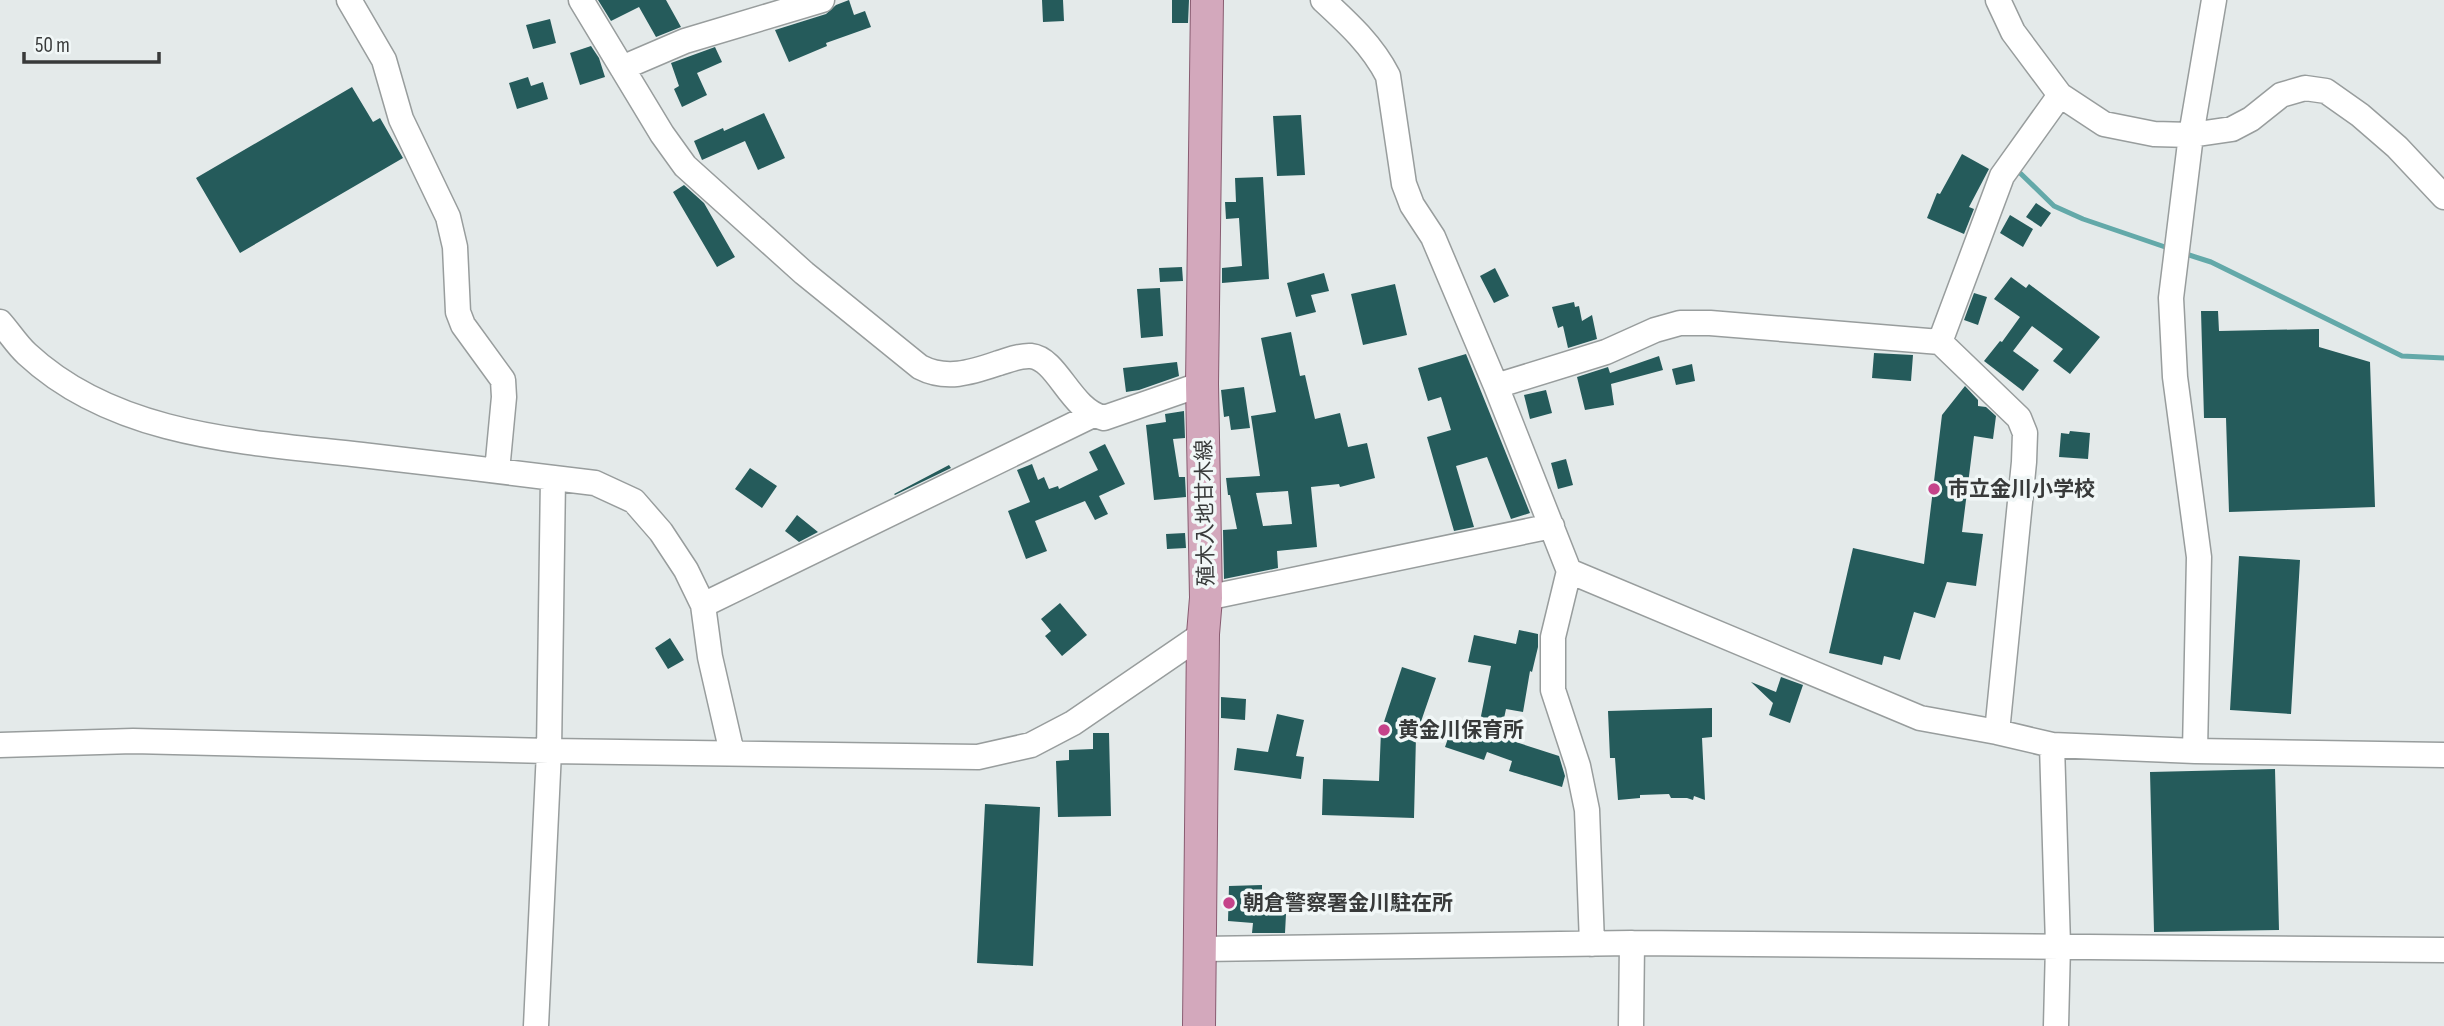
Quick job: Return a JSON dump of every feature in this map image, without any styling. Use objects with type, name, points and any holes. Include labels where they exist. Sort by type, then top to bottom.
[{"type":"main road","name":"殖木入地甘木線","points":[[1199,1026],[1203,634],[1206,598],[1202,384],[1207,0]]},
{"type":"street","points":[[349,0],[384,60],[401,120],[448,217],[455,247],[458,312],[463,325],[503,380],[504,397],[497,471]]},
{"type":"street","points":[[581,0],[662,134],[685,166],[804,273],[920,368],[933,374],[955,376],[1016,357],[1033,356],[1047,364],[1079,404],[1093,415],[1104,418],[1202,384]]},
{"type":"street","points":[[622,68],[773,7],[822,0]]},
{"type":"street","points":[[1323,0],[1362,37],[1380,60],[1388,76],[1404,184],[1408,195],[1433,237],[1496,386],[1569,571],[1553,637],[1553,690],[1578,766],[1587,810],[1592,944]]},
{"type":"street","points":[[1998,0],[2013,32],[2060,95],[2104,124],[2154,134],[2190,147],[2251,119],[2281,95],[2305,88],[2326,91],[2360,115],[2397,147],[2444,197]]},
{"type":"street","points":[[2196,751],[2199,557],[2175,377],[2171,299],[2190,147],[2214,0]]},
{"type":"street","points":[[1940,342],[2002,176],[2060,95]]},
{"type":"street","points":[[0,322],[25,353],[55,377],[100,403],[150,421],[226,440],[595,482],[634,501],[662,531],[703,605],[710,657],[732,753]]},
{"type":"street","points":[[1496,386],[1606,352],[1656,330],[1680,323],[1710,323],[1940,342],[2019,418],[2025,433],[1997,732]]},
{"type":"street","points":[[703,605],[1093,415]]},
{"type":"street","points":[[536,1026],[549,751],[553,478]]},
{"type":"street","points":[[1206,598],[1552,526]]},
{"type":"street","points":[[1569,571],[1920,718],[1997,732],[2052,746],[2444,755]]},
{"type":"street","points":[[0,745],[133,741],[549,751],[978,757],[1031,745],[1073,723],[1203,634]]},
{"type":"street","points":[[2052,746],[2058,945],[2056,1026]]},
{"type":"street","points":[[1631,1026],[1632,943]]},
{"type":"street","points":[[1201,949],[1632,943],[2444,950]]},
{"type":"building","points":[[598,0],[666,0],[681,27],[656,37],[639,7],[611,21]]},
{"type":"building","points":[[849,0],[854,15],[865,11],[871,27],[826,43],[827,46],[789,62],[775,30],[826,14],[836,5]]},
{"type":"building","points":[[1042,0],[1063,0],[1064,21],[1043,22]]},
{"type":"building","points":[[1172,0],[1189,0],[1188,23],[1172,23]]},
{"type":"building","points":[[550,19],[556,43],[533,49],[526,25]]},
{"type":"building","points":[[591,46],[599,58],[605,77],[580,85],[570,53]]},
{"type":"building","points":[[715,47],[722,62],[697,73],[707,95],[682,107],[674,89],[679,86],[671,63]]},
{"type":"building","points":[[528,77],[531,86],[543,82],[548,99],[517,109],[509,83]]},
{"type":"building","points":[[352,87],[373,122],[380,118],[403,158],[240,253],[196,178]]},
{"type":"building","points":[[764,113],[785,158],[758,170],[745,141],[702,160],[694,141]]},
{"type":"building","points":[[1301,115],[1305,175],[1277,176],[1273,116]]},
{"type":"building","points":[[1962,154],[1989,169],[1969,207],[1974,209],[1964,234],[1927,218],[1937,193],[1940,194]]},
{"type":"building","points":[[1263,177],[1269,279],[1222,283],[1222,268],[1242,266],[1239,218],[1226,219],[1225,202],[1236,202],[1235,178]]},
{"type":"building","points":[[684,185],[704,203],[735,257],[717,267],[673,192]]},
{"type":"building","points":[[2036,203],[2051,213],[2041,227],[2026,217]]},
{"type":"building","points":[[2010,215],[2033,229],[2023,247],[2000,233]]},
{"type":"building","points":[[1182,267],[1183,281],[1160,282],[1159,268]]},
{"type":"building","points":[[1495,268],[1509,296],[1494,303],[1480,276]]},
{"type":"building","points":[[1324,273],[1329,291],[1311,295],[1316,312],[1296,317],[1287,283]]},
{"type":"building","points":[[2011,277],[2026,288],[2029,284],[2100,337],[2070,374],[2053,361],[2063,349],[2032,326],[2013,351],[2039,370],[2023,391],[1984,361],[2020,317],[1994,299]]},
{"type":"building","points":[[1395,284],[1407,335],[1363,345],[1351,294]]},
{"type":"building","points":[[1160,288],[1163,336],[1141,338],[1137,289]]},
{"type":"building","points":[[1974,293],[1987,297],[1978,325],[1964,320]]},
{"type":"building","points":[[1574,302],[1575,307],[1579,306],[1582,321],[1592,315],[1597,339],[1568,348],[1563,326],[1558,328],[1552,307]]},
{"type":"building","points":[[2201,311],[2218,311],[2219,331],[2319,329],[2319,347],[2370,362],[2375,507],[2229,512],[2226,418],[2204,418]]},
{"type":"building","points":[[1291,332],[1300,376],[1305,375],[1315,419],[1340,413],[1348,447],[1367,443],[1375,478],[1340,487],[1339,484],[1311,487],[1317,547],[1277,551],[1278,568],[1224,579],[1223,530],[1237,529],[1226,478],[1260,476],[1251,416],[1276,412],[1261,338]],"holes":[[[1288,491],[1292,524],[1263,526],[1256,493]]]},
{"type":"building","points":[[1874,353],[1913,355],[1911,381],[1872,378]]},
{"type":"building","points":[[1466,354],[1530,513],[1511,519],[1487,457],[1456,466],[1474,527],[1454,531],[1427,437],[1451,430],[1441,397],[1428,401],[1418,368]]},
{"type":"building","points":[[1659,356],[1663,370],[1611,384],[1614,405],[1585,410],[1577,377],[1608,367],[1610,373]]},
{"type":"building","points":[[1177,362],[1179,376],[1126,392],[1123,368]]},
{"type":"building","points":[[1692,364],[1695,381],[1676,385],[1672,369]]},
{"type":"building","points":[[1965,386],[1978,400],[1978,406],[1986,407],[1996,416],[1993,439],[1974,436],[1962,532],[1983,534],[1976,586],[1947,582],[1935,618],[1914,612],[1900,660],[1884,656],[1882,665],[1829,653],[1853,548],[1924,564],[1942,415]]},
{"type":"building","points":[[1244,387],[1250,428],[1231,430],[1229,416],[1224,417],[1221,390]]},
{"type":"building","points":[[1546,390],[1552,413],[1530,419],[1524,395]]},
{"type":"building","points":[[1184,411],[1185,438],[1173,439],[1179,477],[1185,477],[1186,497],[1154,500],[1146,425],[1166,422],[1165,414]]},
{"type":"building","points":[[2070,431],[2090,433],[2088,459],[2059,457],[2061,433],[2069,434]]},
{"type":"building","points":[[1105,444],[1125,484],[1099,496],[1108,514],[1095,520],[1085,501],[1035,521],[1047,551],[1026,559],[1008,511],[1030,502],[1017,470],[1032,464],[1038,480],[1044,477],[1049,489],[1058,486],[1059,489],[1098,470],[1089,452]]},
{"type":"building","points":[[1566,459],[1573,485],[1558,489],[1551,463]]},
{"type":"building","points":[[949,465],[951,468],[894,494]]},
{"type":"building","points":[[750,468],[777,486],[762,508],[735,489]]},
{"type":"building","points":[[797,515],[818,532],[799,542],[785,531]]},
{"type":"building","points":[[1185,533],[1186,548],[1167,549],[1166,534]]},
{"type":"building","points":[[2239,556],[2300,560],[2291,714],[2230,710]]},
{"type":"building","points":[[1060,603],[1087,635],[1062,656],[1045,636],[1051,631],[1041,619]]},
{"type":"building","points":[[1519,630],[1538,634],[1538,647],[1532,672],[1530,671],[1523,712],[1506,709],[1500,737],[1559,756],[1565,776],[1562,787],[1509,771],[1512,761],[1487,752],[1484,760],[1445,747],[1452,727],[1477,736],[1491,666],[1468,662],[1474,635],[1516,644]]},
{"type":"building","points":[[670,638],[684,660],[668,669],[655,648]]},
{"type":"building","points":[[1402,667],[1436,678],[1416,736],[1414,818],[1322,815],[1323,779],[1379,781],[1381,731]]},
{"type":"building","points":[[1781,677],[1803,685],[1790,723],[1769,715],[1773,703],[1751,682],[1776,692]]},
{"type":"building","points":[[1221,697],[1246,699],[1245,720],[1221,718]]},
{"type":"building","points":[[1712,708],[1712,737],[1702,738],[1705,800],[1694,796],[1693,800],[1671,798],[1669,794],[1640,795],[1640,798],[1618,800],[1615,758],[1610,758],[1608,711]]},
{"type":"building","points":[[1277,714],[1304,720],[1296,756],[1304,757],[1301,779],[1234,770],[1237,748],[1268,752]]},
{"type":"building","points":[[1093,733],[1109,733],[1111,816],[1058,817],[1056,761],[1069,760],[1069,750],[1093,749]]},
{"type":"building","points":[[2275,769],[2279,930],[2154,932],[2150,772]]},
{"type":"building","points":[[985,804],[1040,807],[1033,966],[977,963]]},
{"type":"building","points":[[1262,885],[1262,912],[1286,914],[1285,933],[1252,933],[1253,923],[1228,921],[1229,886]]},
{"type":"waterway","points":[[2018,171],[2054,206],[2083,219],[2171,249]]},
{"type":"waterway","points":[[2183,253],[2211,262],[2402,356],[2444,358]]},
{"type":"place","name":"市立金川小学校","points":[[1934,489]]},
{"type":"place","name":"黄金川保育所","points":[[1384,730]]},
{"type":"place","name":"朝倉警察署金川駐在所","points":[[1229,903]]}]
